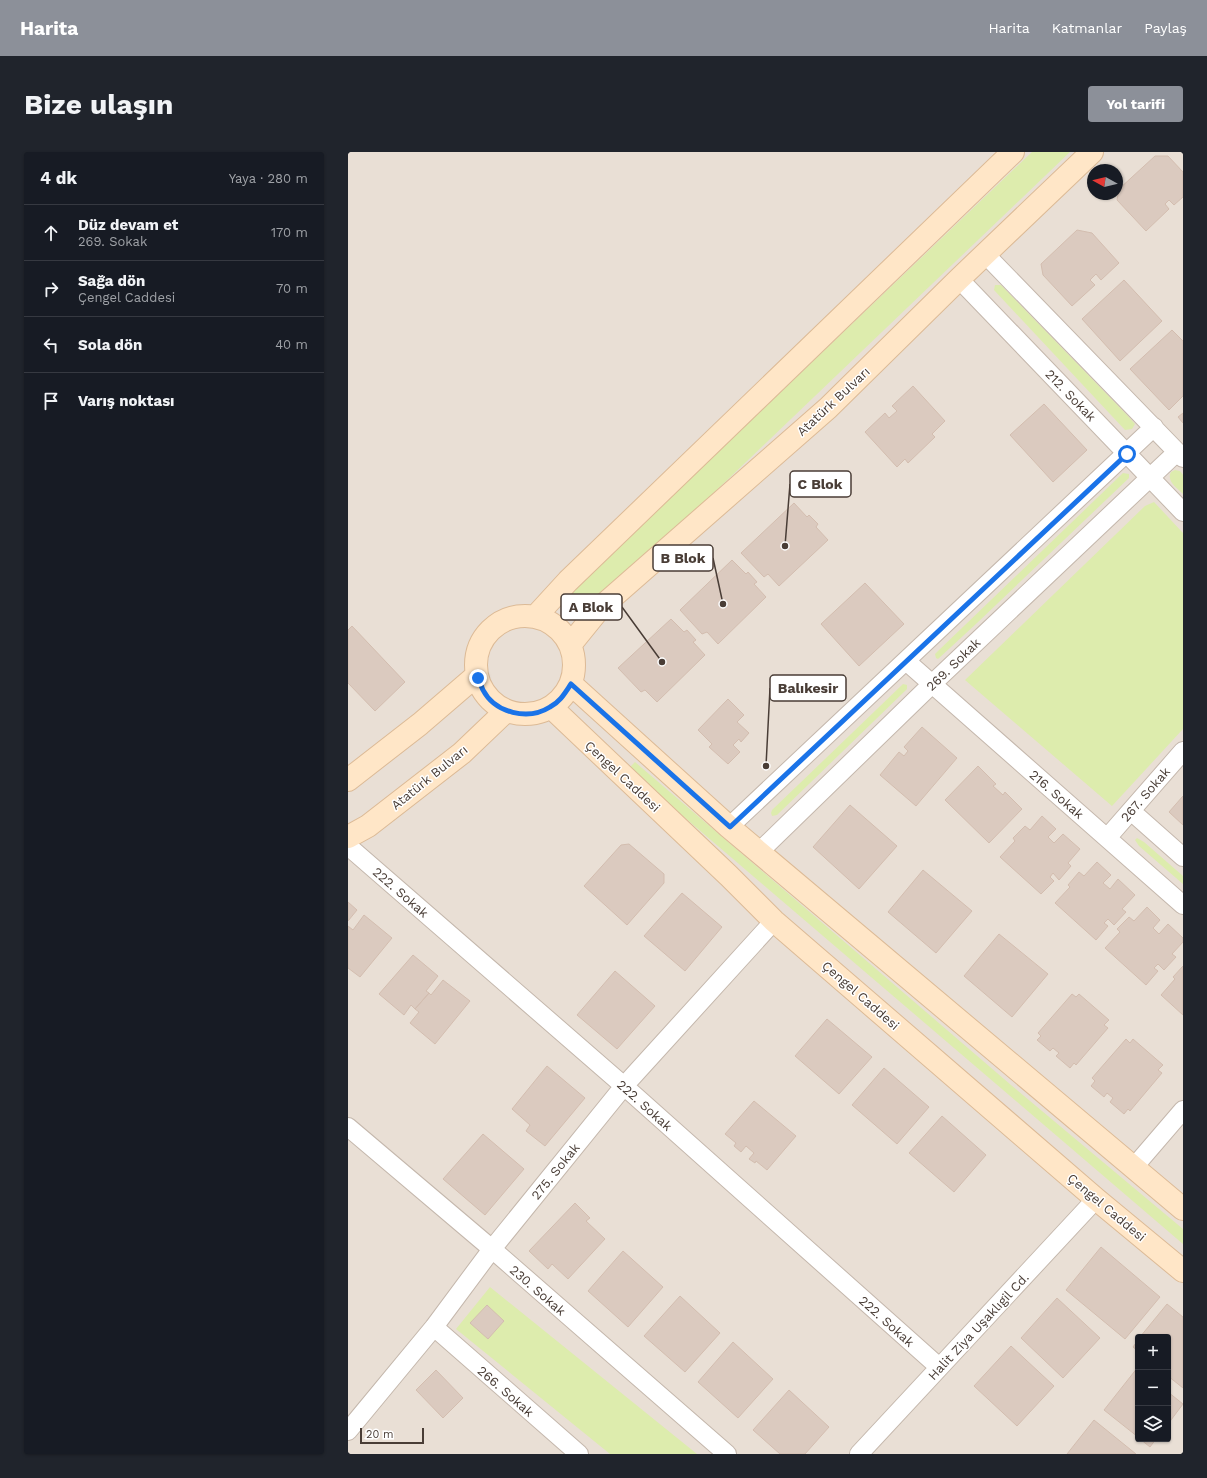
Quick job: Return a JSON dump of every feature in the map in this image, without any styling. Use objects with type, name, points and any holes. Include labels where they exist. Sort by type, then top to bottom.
[{"type":"main road","points":[[535,616],[568,581],[1013,152]]},
{"type":"main road","name":"Atatürk Bulvarı","points":[[570,645],[600,608],[828,408],[959,278],[1092,152]]},
{"type":"main road","points":[[524,615],[541,617],[556,625],[567,638],[570,645],[574,654],[575,669],[571,684],[562,697],[551,707],[537,713],[529,714],[506,711],[493,702],[483,691],[477,674],[476,658],[482,641],[492,628],[507,618],[524,615]]},
{"type":"main road","points":[[348,780],[420,724],[477,674]]},
{"type":"main road","points":[[571,684],[759,852],[1183,1209]]},
{"type":"main road","name":"Çengel Caddesi","points":[[551,707],[729,876],[774,921],[1096,1199],[1183,1271]]},
{"type":"main road","name":"Atatürk Bulvarı","points":[[348,837],[368,826],[462,753],[506,711]]},
{"type":"street","points":[[986,254],[1180,455]]},
{"type":"street","name":"212. Sokak","points":[[959,278],[1183,512]]},
{"type":"street","points":[[730,827],[1154,427]]},
{"type":"street","name":"269. Sokak","points":[[759,852],[932,684],[1150,478],[1180,455]]},
{"type":"street","name":"216. Sokak","points":[[906,661],[1183,904]]},
{"type":"street","name":"267. Sokak","points":[[1107,838],[1183,751]]},
{"type":"street","points":[[1131,811],[1183,856]]},
{"type":"street","name":"222. Sokak","points":[[348,846],[624,1086],[939,1367]]},
{"type":"street","name":"275. Sokak","points":[[348,1431],[434,1327],[492,1249],[624,1086],[774,921]]},
{"type":"street","points":[[1134,1167],[1183,1110]]},
{"type":"street","name":"230. Sokak","points":[[348,1127],[492,1249],[727,1454]]},
{"type":"street","name":"Halit Ziya Uşaklıgil Cd.","points":[[859,1454],[1096,1199]]},
{"type":"street","name":"266. Sokak","points":[[434,1327],[579,1454]]},
{"type":"shaded area","points":[[348,152],[1183,152],[1183,1454],[348,1454]]},
{"type":"green space","points":[[1032,152],[1070,152],[583,618],[566,597]]},
{"type":"green space","points":[[995,285],[1001,285],[1128,416],[1135,424],[1132,429],[1125,430],[994,290]]},
{"type":"green space","points":[[1175,470],[1180,471],[1183,475],[1183,494],[1173,484],[1170,478],[1171,472]]},
{"type":"green space","points":[[1123,473],[1129,474],[1129,478],[977,623],[938,659],[936,658],[935,654],[938,651]]},
{"type":"green space","points":[[1154,502],[1183,533],[1183,729],[1112,806],[965,680],[1145,506]]},
{"type":"green space","points":[[903,684],[907,685],[907,689],[777,815],[772,816],[772,810]]},
{"type":"green space","points":[[635,762],[1011,1085],[1183,1229],[1183,1244],[628,769]]},
{"type":"green space","points":[[1137,838],[1144,842],[1183,876],[1183,884],[1139,846],[1135,840]]},
{"type":"green space","points":[[490,1287],[697,1454],[610,1454],[456,1329]]},
{"type":"building","points":[[1155,156],[1168,156],[1183,172],[1183,197],[1174,205],[1169,200],[1165,204],[1169,209],[1146,231],[1117,200],[1123,200],[1123,185]]},
{"type":"building","points":[[1077,230],[1092,233],[1119,263],[1101,280],[1096,274],[1090,280],[1095,285],[1072,306],[1043,275],[1041,264]]},
{"type":"building","points":[[1124,280],[1162,321],[1120,361],[1082,319]]},
{"type":"building","points":[[1172,330],[1183,341],[1183,396],[1169,410],[1130,369]]},
{"type":"building","points":[[913,386],[945,421],[932,434],[935,437],[908,463],[905,459],[897,467],[865,432],[885,413],[889,418],[897,411],[892,406]]},
{"type":"building","points":[[1044,404],[1087,450],[1053,482],[1010,435]]},
{"type":"building","points":[[1183,413],[1183,423],[1178,417]]},
{"type":"building","points":[[794,503],[807,517],[809,515],[818,524],[816,527],[828,540],[779,586],[768,574],[764,577],[741,553]]},
{"type":"building","points":[[732,560],[746,574],[748,572],[757,582],[754,584],[766,597],[718,644],[707,632],[702,634],[680,610]]},
{"type":"building","points":[[865,583],[904,624],[859,666],[821,624]]},
{"type":"building","points":[[671,619],[684,632],[687,630],[696,640],[693,642],[705,655],[657,702],[645,690],[641,692],[618,668]]},
{"type":"building","points":[[352,626],[405,682],[375,711],[348,683],[348,630]]},
{"type":"building","points":[[728,699],[744,715],[737,722],[749,733],[741,742],[739,739],[733,745],[740,752],[728,764],[709,747],[712,744],[698,730]]},
{"type":"building","points":[[922,727],[957,758],[916,806],[880,775],[899,752],[904,756],[908,751],[904,747]]},
{"type":"building","points":[[978,766],[996,784],[993,786],[1003,795],[1005,792],[1022,809],[989,843],[945,800]]},
{"type":"building","points":[[1183,796],[1183,825],[1169,812]]},
{"type":"building","points":[[850,805],[897,846],[859,889],[813,847]]},
{"type":"building","points":[[1042,816],[1056,829],[1048,837],[1054,843],[1063,834],[1080,849],[1068,863],[1071,866],[1059,880],[1053,873],[1050,877],[1054,881],[1041,894],[1000,857],[1015,841],[1013,838],[1025,826],[1030,830]]},
{"type":"building","points":[[629,844],[664,874],[664,883],[627,925],[584,886],[621,845]]},
{"type":"building","points":[[1097,862],[1111,875],[1103,883],[1110,889],[1118,879],[1135,895],[1122,909],[1126,912],[1114,925],[1108,919],[1104,923],[1108,926],[1096,940],[1055,903],[1070,887],[1068,885],[1079,872],[1084,876]]},
{"type":"building","points":[[923,870],[972,911],[936,953],[888,912]]},
{"type":"building","points":[[682,893],[722,927],[685,971],[644,936]]},
{"type":"building","points":[[348,902],[357,910],[348,921]]},
{"type":"building","points":[[1147,907],[1160,920],[1153,928],[1159,934],[1168,924],[1183,938],[1183,942],[1172,954],[1176,957],[1164,970],[1158,964],[1154,968],[1158,971],[1146,985],[1105,948],[1120,932],[1117,929],[1129,917],[1134,921]]},
{"type":"building","points":[[364,915],[392,938],[360,977],[348,968],[348,926],[353,930]]},
{"type":"building","points":[[999,934],[1048,974],[1012,1017],[964,976]]},
{"type":"building","points":[[413,955],[438,976],[426,991],[429,993],[415,1009],[411,1005],[404,1015],[379,994]]},
{"type":"building","points":[[1183,966],[1183,1015],[1161,995],[1175,979],[1173,977]]},
{"type":"building","points":[[615,971],[655,1006],[617,1049],[577,1015]]},
{"type":"building","points":[[443,980],[470,1001],[435,1044],[410,1023],[419,1012],[415,1009],[429,993],[431,995]]},
{"type":"building","points":[[1072,994],[1076,997],[1079,994],[1109,1020],[1104,1025],[1108,1028],[1076,1065],[1074,1063],[1070,1068],[1056,1056],[1059,1053],[1053,1048],[1050,1051],[1037,1040],[1041,1036],[1038,1033]]},
{"type":"building","points":[[827,1019],[872,1057],[839,1094],[795,1056]]},
{"type":"building","points":[[1126,1039],[1130,1043],[1133,1039],[1163,1065],[1158,1070],[1162,1073],[1130,1111],[1128,1109],[1124,1114],[1110,1102],[1113,1098],[1107,1093],[1104,1097],[1091,1086],[1095,1081],[1092,1078]]},
{"type":"building","points":[[547,1066],[585,1098],[545,1146],[526,1131],[530,1125],[512,1109]]},
{"type":"building","points":[[884,1068],[929,1107],[897,1144],[852,1105]]},
{"type":"building","points":[[754,1101],[796,1136],[767,1170],[756,1161],[755,1163],[749,1159],[754,1153],[746,1146],[741,1152],[734,1146],[736,1143],[725,1134]]},
{"type":"building","points":[[942,1116],[986,1155],[954,1192],[909,1153]]},
{"type":"building","points":[[483,1134],[524,1169],[485,1215],[443,1179]]},
{"type":"building","points":[[575,1203],[590,1218],[586,1221],[605,1239],[568,1279],[552,1264],[548,1269],[529,1251]]},
{"type":"building","points":[[1101,1247],[1160,1297],[1125,1339],[1066,1290]]},
{"type":"building","points":[[623,1251],[663,1287],[628,1327],[588,1291]]},
{"type":"building","points":[[680,1296],[720,1333],[685,1372],[644,1336]]},
{"type":"building","points":[[1057,1298],[1100,1338],[1063,1378],[1021,1338]]},
{"type":"building","points":[[1167,1304],[1183,1317],[1183,1388],[1171,1378],[1171,1334],[1142,1334]]},
{"type":"building","points":[[487,1305],[504,1321],[488,1339],[470,1323]]},
{"type":"building","points":[[733,1342],[773,1379],[738,1418],[698,1382]]},
{"type":"building","points":[[1011,1346],[1054,1386],[1017,1426],[974,1386]]},
{"type":"building","points":[[436,1370],[463,1398],[443,1418],[416,1390]]},
{"type":"building","points":[[1135,1371],[1135,1435],[1104,1410]]},
{"type":"building","points":[[789,1390],[829,1427],[805,1454],[780,1454],[753,1430]]},
{"type":"building","points":[[1171,1394],[1183,1404],[1171,1420]]},
{"type":"building","points":[[1094,1420],[1136,1454],[1067,1454]]},
{"type":"building","points":[[1144,1442],[1154,1442],[1150,1447]]},
{"type":"place","name":"C Blok","points":[[785,546]]},
{"type":"place","name":"B Blok","points":[[723,604]]},
{"type":"place","name":"A Blok","points":[[662,662]]},
{"type":"place","name":"Balıkesir","points":[[766,766]]},
{"type":"route","points":[[478,678],[483,691],[493,702],[506,711],[521,714],[537,713],[551,707],[562,697],[571,684],[730,827],[1127,454]]}]
